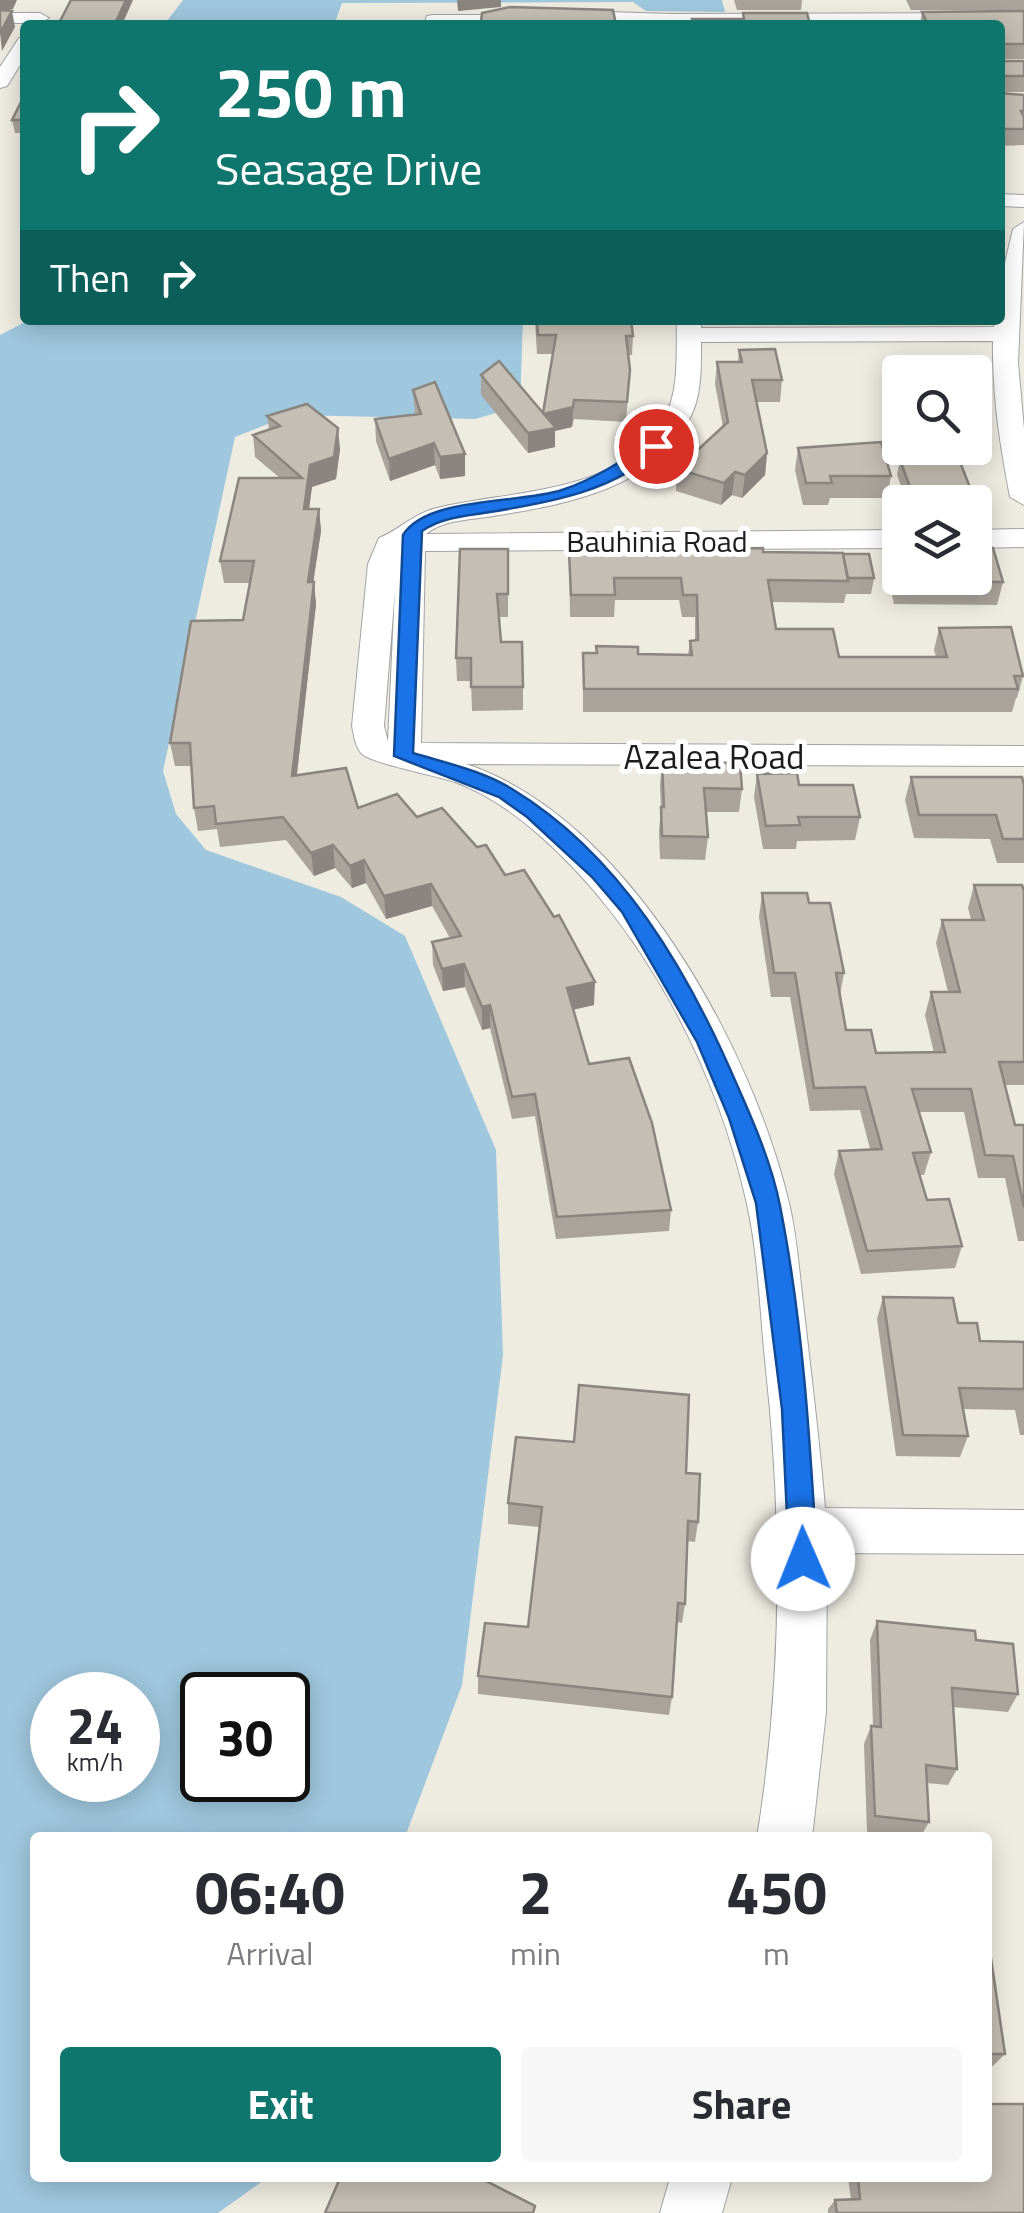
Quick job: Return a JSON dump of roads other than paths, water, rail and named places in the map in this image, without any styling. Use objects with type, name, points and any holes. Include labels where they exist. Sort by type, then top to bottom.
[{"type":"street","points":[[692,20],[836,9],[878,20]]},
{"type":"street","points":[[955,20],[1024,18]]},
{"type":"street","points":[[434,20],[603,20]]},
{"type":"street","points":[[0,82],[20,50]]},
{"type":"street","points":[[1024,230],[1019,273],[1003,342],[1006,403],[1024,497]]},
{"type":"street","points":[[785,1832],[794,1779],[804,1530],[795,1409],[768,1203],[740,1118],[708,1042],[640,924],[599,872],[534,812],[487,782],[404,756],[382,754],[372,747],[368,726],[382,564],[389,544],[412,539],[429,519],[562,496],[638,460],[665,438],[678,417],[686,391],[688,334],[1003,342]]},
{"type":"street","points":[[992,539],[1024,538]]},
{"type":"street","name":"Bauhinia Road","points":[[412,539],[882,539]]},
{"type":"street","name":"Azalea Road","points":[[404,756],[1024,756]]},
{"type":"street","points":[[804,1530],[1024,1532]]},
{"type":"street","points":[[690,2213],[701,2182]]},
{"type":"water","points":[[183,0],[722,0],[725,12],[646,11],[633,2],[342,3],[336,20],[168,20]]},
{"type":"water","points":[[20,325],[523,325],[520,406],[475,419],[291,415],[235,437],[163,771],[176,814],[206,850],[341,897],[405,936],[496,1150],[503,1355],[462,1685],[407,1832],[30,1832],[30,2182],[261,2182],[218,2213],[0,2213],[0,335]]}]
